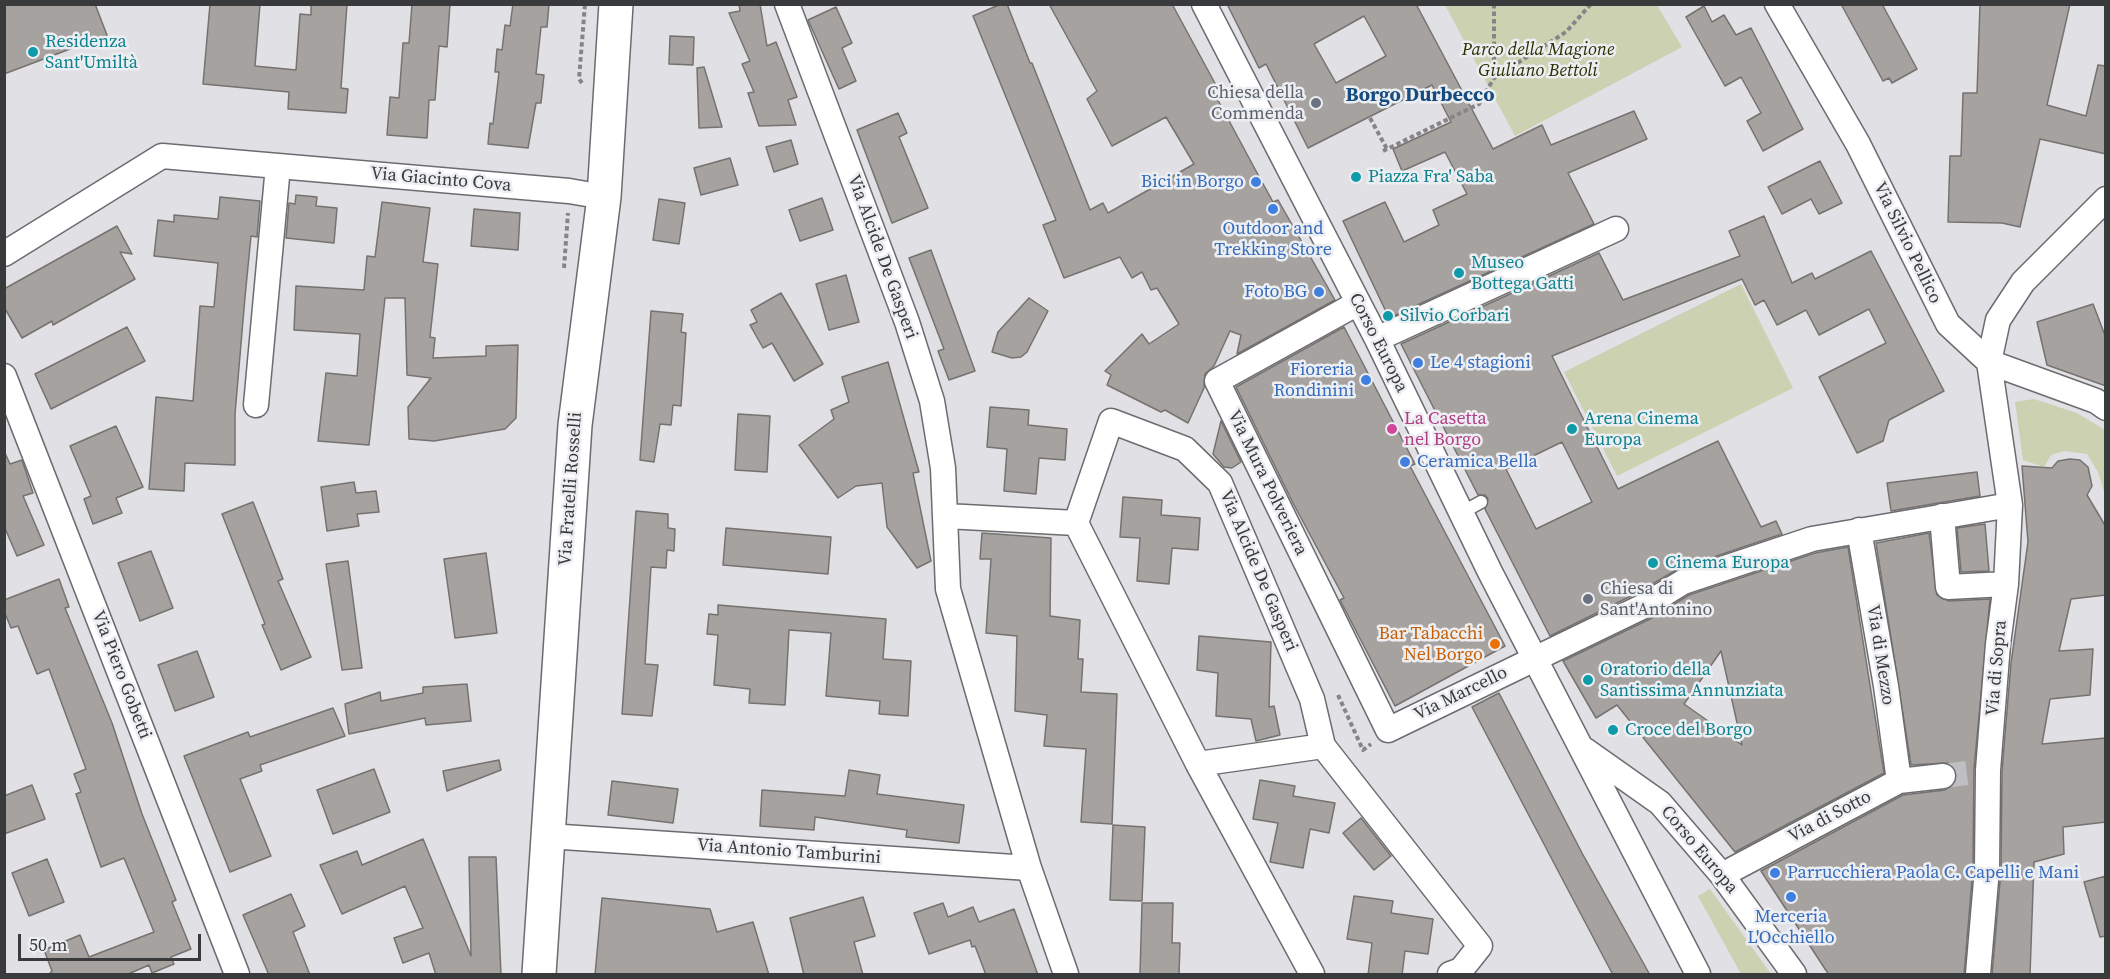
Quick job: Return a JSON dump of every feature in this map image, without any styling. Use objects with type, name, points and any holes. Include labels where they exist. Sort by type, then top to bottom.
[{"type":"main road","name":"Via Fratelli Rosselli","points":[[539,975],[575,425],[604,197],[616,4]]},
{"type":"street","name":"Via Alcide De Gasperi","points":[[787,4],[907,322],[932,401],[946,516],[948,589],[1029,868],[1066,975]]},
{"type":"street","name":"Corso Europa","points":[[1204,4],[1313,194],[1358,303],[1471,507],[1535,659],[1698,975]]},
{"type":"street","name":"Via Silvio Pellico","points":[[1777,4],[1858,144],[1948,324],[1989,362],[2096,401],[2106,408]]},
{"type":"street","name":"Via Giacinto Cova","points":[[4,254],[162,156],[569,191],[604,197]]},
{"type":"street","points":[[256,405],[278,166]]},
{"type":"street","points":[[1989,362],[1998,320],[2023,282],[2106,200]]},
{"type":"street","points":[[1377,339],[1616,229]]},
{"type":"street","name":"Via Mura Polveriera","points":[[1358,303],[1217,381],[1388,730]]},
{"type":"street","name":"Via di Sopra","points":[[1978,975],[1987,869],[1982,771],[2006,584],[2010,505],[1989,362]]},
{"type":"street","name":"Via Piero Gobetti","points":[[4,376],[237,975]]},
{"type":"street","name":"Via Alcide De Gasperi","points":[[1076,523],[1111,421],[1185,449],[1220,483],[1312,699],[1323,746],[1480,946],[1461,969],[1450,975]]},
{"type":"street","name":"Via Marcello","points":[[1388,730],[1644,606],[1683,582],[1812,538],[2010,505]]},
{"type":"street","points":[[946,516],[1076,523],[1198,764],[1312,975]]},
{"type":"street","points":[[1942,516],[1948,587],[2006,584]]},
{"type":"street","name":"Via di Mezzo","points":[[1859,531],[1887,686],[1899,781]]},
{"type":"street","points":[[1198,764],[1323,746]]},
{"type":"street","name":"Corso Europa","points":[[1581,748],[1660,803],[1722,875],[1794,975]]},
{"type":"street","name":"Via di Sotto","points":[[1722,875],[1899,781],[1943,776]]},
{"type":"street","name":"Via Antonio Tamburini","points":[[548,836],[1029,868]]},
{"type":"path","points":[[1494,4],[1494,78]]},
{"type":"path","points":[[1370,118],[1385,150],[1479,104],[1494,78],[1566,32],[1591,4]]},
{"type":"path","points":[[1335,690],[1362,747]]},
{"type":"green space","name":"Parco della Magione Giuliano Bettoli","points":[[1445,5],[1657,5],[1682,47],[1515,136]]},
{"type":"green space","points":[[1741,284],[1793,388],[1617,476],[1564,372]]},
{"type":"green space","points":[[2034,399],[2077,413],[2105,430],[2105,495],[2098,472],[2087,454],[2064,451],[2051,455],[2044,467],[2023,460],[2015,402]]},
{"type":"green space","points":[[1710,889],[1771,974],[1741,974],[1698,896]]},
{"type":"building","name":"Residenza Sant'Umiltà","points":[[4,4],[95,4],[107,35],[4,74]]},
{"type":"building","points":[[210,4],[260,4],[255,66],[296,70],[300,14],[311,15],[311,4],[347,4],[341,88],[348,89],[346,113],[288,109],[289,92],[203,84]]},
{"type":"building","points":[[412,4],[450,4],[447,47],[439,46],[435,100],[429,100],[427,138],[387,135],[390,97],[399,98],[403,43],[409,43]]},
{"type":"building","points":[[513,4],[549,4],[547,27],[541,27],[536,74],[544,75],[541,103],[536,103],[528,148],[488,144],[490,123],[493,124],[499,72],[495,72],[497,49],[502,50],[505,25],[510,26]]},
{"type":"building","points":[[739,4],[760,4],[767,46],[776,42],[797,97],[788,100],[796,125],[759,126],[748,93],[754,92],[742,64],[750,61],[729,13],[740,11]]},
{"type":"building","points":[[1001,4],[1007,4],[1090,210],[1103,203],[1108,213],[1194,164],[1166,117],[1112,146],[1087,99],[1097,91],[1049,4],[1172,4],[1217,87],[1213,91],[1273,202],[1278,200],[1335,300],[1237,354],[1241,335],[1230,331],[1214,366],[1205,374],[1204,388],[1188,423],[1165,410],[1161,412],[1107,385],[1111,375],[1105,371],[1142,334],[1149,344],[1179,324],[1157,288],[1151,290],[1142,272],[1132,278],[1120,257],[1064,278],[1043,225],[1056,220],[973,16]]},
{"type":"building","points":[[1227,4],[1416,4],[1493,149],[1542,125],[1551,145],[1634,111],[1647,139],[1568,173],[1594,224],[1389,318],[1343,221],[1385,202],[1404,242],[1439,225],[1433,210],[1467,194],[1445,152],[1402,171],[1393,149],[1451,122],[1432,85],[1308,148],[1266,64],[1259,68]],"holes":[[[1364,16],[1386,56],[1336,83],[1314,44]]]},
{"type":"building","points":[[1841,4],[1882,4],[1917,69],[1892,83],[1889,78],[1883,81]]},
{"type":"building","points":[[1980,4],[2070,4],[2047,105],[2086,116],[2098,65],[2106,66],[2106,154],[2040,139],[2020,227],[2002,223],[1948,222],[1950,156],[1961,156],[1963,93],[1977,93]]},
{"type":"building","points":[[1704,6],[1712,22],[1724,15],[1736,35],[1751,28],[1803,129],[1763,151],[1747,121],[1761,113],[1741,77],[1725,86],[1686,17]]},
{"type":"building","points":[[836,7],[852,43],[842,48],[856,81],[839,89],[808,20]]},
{"type":"building","points":[[670,36],[694,37],[693,65],[669,64]]},
{"type":"building","points":[[704,67],[722,127],[699,128],[697,68]]},
{"type":"building","points":[[898,113],[907,133],[899,137],[928,208],[892,223],[857,130]]},
{"type":"building","points":[[791,140],[798,164],[774,172],[766,147]]},
{"type":"building","points":[[730,158],[738,185],[701,195],[694,168]]},
{"type":"building","points":[[1820,161],[1842,203],[1819,214],[1811,199],[1782,214],[1768,187]]},
{"type":"building","points":[[296,195],[317,197],[316,206],[337,208],[334,243],[286,238],[289,203],[295,204]]},
{"type":"building","points":[[220,197],[260,201],[257,237],[251,236],[245,297],[235,414],[235,465],[185,463],[184,491],[149,489],[156,397],[193,401],[200,306],[214,307],[218,263],[154,256],[158,220],[174,222],[174,215],[218,219]]},
{"type":"building","points":[[822,198],[833,230],[800,241],[789,210]]},
{"type":"building","points":[[659,199],[685,203],[679,244],[653,240]]},
{"type":"building","points":[[382,202],[430,208],[423,262],[438,264],[430,337],[435,338],[433,358],[486,356],[486,346],[518,345],[516,418],[505,429],[434,441],[409,439],[408,407],[431,378],[407,375],[405,298],[385,298],[369,445],[318,441],[326,373],[357,376],[360,334],[294,330],[296,286],[364,290],[367,256],[375,257]]},
{"type":"building","points":[[474,209],[520,213],[518,250],[471,246]]},
{"type":"building","points":[[1764,216],[1792,283],[1812,273],[1815,279],[1871,251],[1944,391],[1889,420],[1883,441],[1857,453],[1819,377],[1886,343],[1869,309],[1819,335],[1806,310],[1777,325],[1764,300],[1755,305],[1742,279],[1552,356],[1618,489],[1718,441],[1761,527],[1776,521],[1782,534],[1678,569],[1637,593],[1550,636],[1485,509],[1488,499],[1485,495],[1478,495],[1401,344],[1599,253],[1623,300],[1740,256],[1729,231]],"holes":[[[1562,442],[1592,502],[1536,529],[1506,469]]]},
{"type":"building","points":[[117,226],[132,254],[120,252],[135,279],[53,325],[52,321],[22,338],[4,307],[4,289]]},
{"type":"building","points":[[931,250],[975,371],[949,380],[938,351],[944,349],[909,258]]},
{"type":"building","points":[[846,275],[859,322],[829,330],[816,284]]},
{"type":"building","points":[[781,293],[823,364],[794,381],[772,343],[763,348],[750,325],[757,322],[751,310]]},
{"type":"building","points":[[1029,298],[1048,311],[1027,352],[1021,357],[1012,358],[992,352],[998,332]]},
{"type":"building","points":[[2093,304],[2106,338],[2106,386],[2047,365],[2037,322]]},
{"type":"building","points":[[651,311],[683,314],[681,332],[686,333],[681,406],[673,405],[671,425],[660,424],[654,462],[640,460]]},
{"type":"building","points":[[127,327],[145,361],[51,409],[35,374]]},
{"type":"building","points":[[1344,327],[1415,464],[1410,466],[1505,646],[1395,706],[1340,600],[1344,598],[1293,503],[1236,387]]},
{"type":"building","points":[[888,362],[919,472],[913,473],[931,561],[917,568],[887,527],[882,483],[856,486],[838,498],[799,445],[834,419],[831,410],[849,402],[842,377]]},
{"type":"building","points":[[990,407],[1029,410],[1028,425],[1067,429],[1065,460],[1039,458],[1036,494],[1004,491],[1007,449],[987,447]]},
{"type":"building","points":[[738,414],[770,416],[767,472],[735,470]]},
{"type":"building","points":[[1221,421],[1241,462],[1232,468],[1224,467],[1213,454]]},
{"type":"building","points":[[116,426],[143,487],[116,498],[122,513],[93,524],[84,499],[91,496],[70,446]]},
{"type":"building","points":[[4,451],[10,464],[22,460],[33,493],[23,496],[44,545],[17,556],[4,526]]},
{"type":"building","points":[[2080,460],[2088,467],[2092,486],[2087,495],[2106,527],[2106,595],[2071,599],[2059,651],[2093,649],[2090,695],[2050,699],[2042,744],[2106,738],[2106,822],[2063,827],[2064,854],[2034,862],[2030,975],[1992,975],[2001,870],[2002,771],[2011,663],[2028,542],[2022,466],[2052,468],[2058,461]]},
{"type":"building","points":[[1977,472],[1980,496],[1891,511],[1887,483]]},
{"type":"building","points":[[354,482],[356,493],[376,491],[379,512],[357,514],[359,526],[327,531],[321,487]]},
{"type":"building","points":[[1123,497],[1162,500],[1161,515],[1200,518],[1198,550],[1172,548],[1169,584],[1137,581],[1140,538],[1120,537]]},
{"type":"building","points":[[253,502],[283,579],[278,581],[311,657],[281,670],[262,625],[265,624],[222,514]]},
{"type":"building","points":[[636,511],[668,514],[668,528],[675,529],[674,551],[667,550],[666,568],[651,567],[645,664],[658,665],[652,716],[622,714]]},
{"type":"building","points":[[1985,524],[1989,571],[1961,572],[1957,528]]},
{"type":"building","points":[[726,528],[831,537],[828,574],[723,565]]},
{"type":"building","points":[[982,533],[1051,538],[1050,616],[1080,620],[1078,659],[1083,659],[1081,692],[1117,694],[1112,824],[1081,822],[1086,749],[1044,746],[1047,715],[1015,711],[1017,636],[986,633],[991,559],[980,559]]},
{"type":"building","points":[[1929,533],[1937,595],[1949,601],[1990,599],[1974,769],[1973,868],[1964,975],[1829,975],[1761,871],[1903,795],[1945,790],[1956,782],[1957,774],[1948,763],[1911,765],[1876,543]]},
{"type":"building","points":[[1848,547],[1884,773],[1735,852],[1617,705],[1596,718],[1563,661],[1650,619],[1689,595],[1815,553]],"holes":[[[1721,651],[1742,745],[1684,704]]]},
{"type":"building","points":[[151,551],[173,608],[140,621],[118,563]]},
{"type":"building","points":[[486,553],[497,633],[455,638],[444,559]]},
{"type":"building","points":[[348,561],[362,668],[342,670],[326,564]]},
{"type":"building","points":[[59,579],[69,607],[65,608],[112,723],[142,814],[176,900],[172,902],[191,949],[171,957],[174,964],[152,973],[149,965],[126,975],[48,975],[52,971],[44,950],[80,935],[89,957],[154,932],[124,858],[101,867],[76,794],[81,792],[74,774],[86,769],[49,669],[37,674],[18,626],[11,628],[4,611],[4,600]]},
{"type":"building","points":[[718,605],[886,619],[883,659],[911,661],[908,716],[879,714],[880,701],[826,696],[831,633],[789,630],[785,705],[749,703],[750,689],[714,685],[718,635],[707,634],[709,614],[718,615]]},
{"type":"building","points":[[1199,636],[1271,642],[1269,707],[1274,706],[1280,735],[1256,741],[1251,719],[1216,716],[1218,673],[1197,670]]},
{"type":"building","points":[[197,651],[214,697],[175,711],[158,665]]},
{"type":"building","points":[[467,684],[471,721],[426,725],[425,718],[349,734],[345,704],[380,692],[381,701],[423,693],[423,687]]},
{"type":"building","points":[[1499,693],[1582,853],[1650,975],[1613,975],[1472,707]]},
{"type":"building","points":[[333,708],[345,736],[260,765],[262,771],[240,779],[271,856],[230,872],[184,756],[248,732],[250,737]]},
{"type":"building","points":[[499,760],[501,770],[447,791],[443,771]]},
{"type":"building","points":[[374,769],[390,812],[333,834],[317,790]]},
{"type":"building","points":[[849,770],[880,775],[877,794],[964,805],[959,843],[906,837],[907,830],[815,817],[814,830],[760,826],[762,790],[845,796]]},
{"type":"building","points":[[1260,780],[1295,786],[1293,796],[1335,803],[1329,833],[1310,829],[1303,868],[1270,862],[1278,823],[1253,819]]},
{"type":"building","points":[[612,781],[678,789],[673,823],[608,815]]},
{"type":"building","points":[[32,785],[45,819],[4,834],[4,796]]},
{"type":"building","points":[[1361,818],[1391,856],[1374,870],[1343,833]]},
{"type":"building","points":[[1113,825],[1145,827],[1142,901],[1110,900]]},
{"type":"building","points":[[423,839],[471,956],[469,857],[496,857],[501,975],[436,975],[429,953],[403,963],[394,938],[423,928],[405,886],[342,914],[320,865],[357,851],[362,865]]},
{"type":"building","points":[[47,859],[64,902],[29,916],[12,873]]},
{"type":"building","points":[[2106,876],[2106,936],[2100,937],[2084,882]]},
{"type":"building","points":[[291,894],[305,926],[293,932],[310,975],[269,975],[243,915]]},
{"type":"building","points":[[1354,896],[1393,901],[1391,913],[1433,919],[1428,954],[1405,951],[1402,975],[1368,975],[1372,943],[1347,939]]},
{"type":"building","points":[[863,897],[875,936],[854,942],[863,975],[804,975],[790,918]]},
{"type":"building","points":[[602,898],[710,909],[717,932],[753,922],[769,975],[595,975]]},
{"type":"building","points":[[943,903],[948,917],[973,907],[979,922],[1014,909],[1038,975],[986,975],[975,946],[972,947],[970,940],[929,954],[914,913]]},
{"type":"building","points":[[1142,903],[1173,903],[1172,943],[1180,943],[1179,975],[1140,975]]},
{"type":"tunnel","points":[[1943,776],[1975,772]]},
{"type":"place","name":"Residenza Sant'Umiltà","points":[[33,52]]},
{"type":"place","name":"Chiesa della Commenda","points":[[1316,103]]},
{"type":"place","name":"Piazza Fra' Saba","points":[[1356,177]]},
{"type":"place","name":"Bici in Borgo","points":[[1256,182]]},
{"type":"place","name":"Outdoor and Trekking Store","points":[[1273,209]]},
{"type":"place","name":"Museo Bottega Gatti","points":[[1459,273]]},
{"type":"place","name":"Foto BG","points":[[1319,292]]},
{"type":"place","name":"Silvio Corbari","points":[[1388,316]]},
{"type":"place","name":"Le 4 stagioni","points":[[1418,363]]},
{"type":"place","name":"Fioreria Rondinini","points":[[1366,380]]},
{"type":"place","name":"La Casetta nel Borgo","points":[[1392,429]]},
{"type":"place","name":"Arena Cinema Europa","points":[[1572,429]]},
{"type":"place","name":"Ceramica Bella","points":[[1405,462]]},
{"type":"place","name":"Cinema Europa","points":[[1653,563]]},
{"type":"place","name":"Chiesa di Sant'Antonino","points":[[1588,599]]},
{"type":"place","name":"Bar Tabacchi Nel Borgo","points":[[1495,644]]},
{"type":"place","name":"Oratorio della Santissima Annunziata","points":[[1588,680]]},
{"type":"place","name":"Croce del Borgo","points":[[1613,730]]},
{"type":"place","name":"Parrucchiera Paola C. Capelli e Mani","points":[[1775,873]]},
{"type":"place","name":"Merceria L'Occhiello","points":[[1791,897]]},
{"type":"district","name":"Borgo Durbecco","points":[[1420,96]]}]
